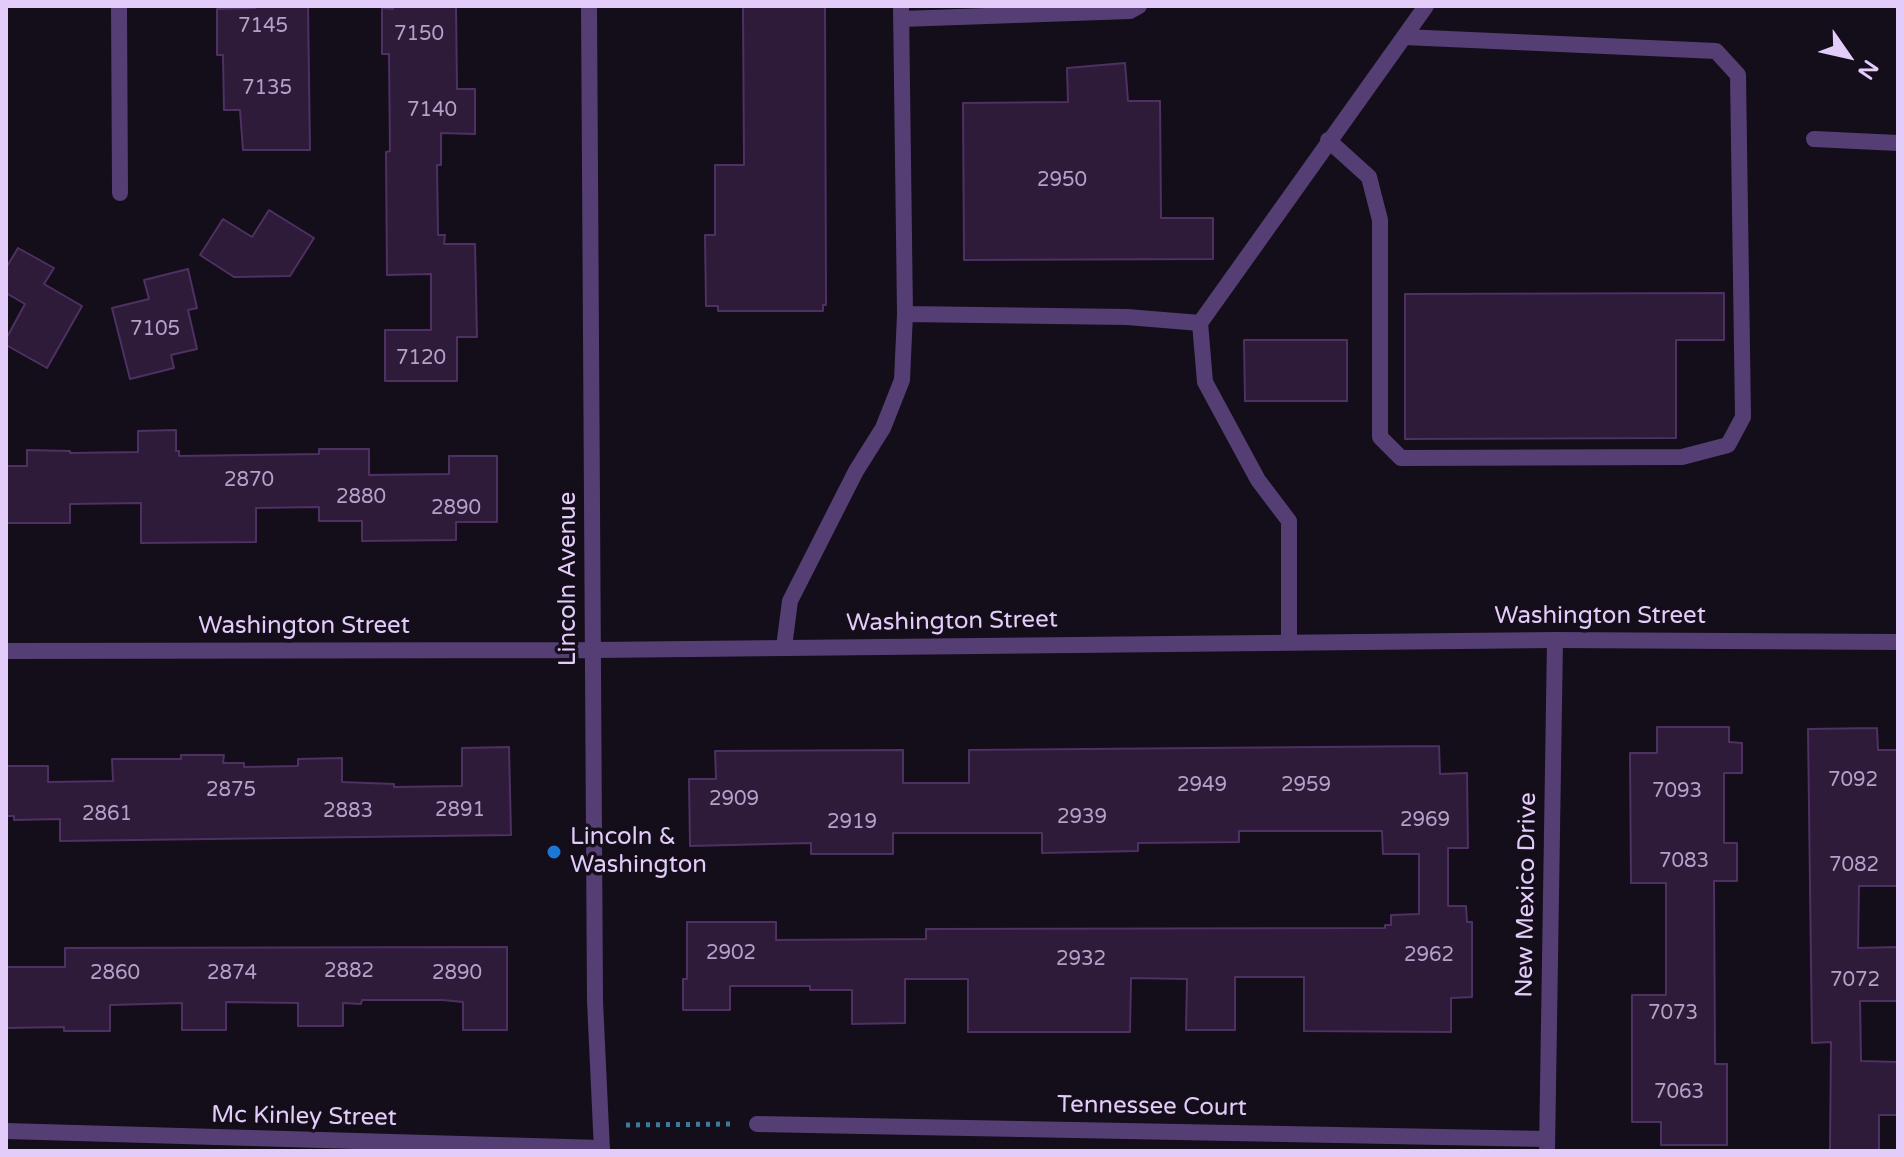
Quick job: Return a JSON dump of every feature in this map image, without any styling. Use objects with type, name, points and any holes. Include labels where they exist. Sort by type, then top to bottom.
[{"type":"street","points":[[119,6],[120,193]]},
{"type":"street","name":"Lincoln Avenue","points":[[589,6],[595,1001],[602,1150]]},
{"type":"street","points":[[784,647],[790,601],[856,471],[883,428],[902,380],[905,314],[901,12],[1130,11],[1139,6]]},
{"type":"street","points":[[1289,642],[1289,521],[1258,480],[1205,382],[1200,323],[1426,6]]},
{"type":"street","points":[[1328,140],[1369,177],[1380,220],[1380,437],[1401,458],[1682,457],[1728,445],[1743,417],[1738,75],[1716,51],[1404,37]]},
{"type":"street","points":[[1814,139],[1898,143]]},
{"type":"street","points":[[905,314],[1127,317],[1200,323]]},
{"type":"street","name":"Washington Street","points":[[6,651],[594,650],[1555,640],[1898,642]]},
{"type":"street","name":"New Mexico Drive","points":[[1547,1145],[1555,640]]},
{"type":"street","name":"Tennessee Court","points":[[757,1124],[1547,1145]]},
{"type":"street","name":"Mc Kinley Street","points":[[6,1131],[111,1144],[602,1150]]},
{"type":"path","points":[[601,1125],[757,1124]]},
{"type":"building","points":[[308,6],[310,150],[243,150],[240,110],[224,110],[223,55],[217,55],[217,9]]},
{"type":"building","points":[[393,6],[456,6],[457,89],[475,89],[475,134],[441,133],[441,165],[437,165],[438,235],[445,235],[444,244],[475,244],[477,337],[457,337],[457,381],[385,381],[385,330],[431,330],[431,274],[387,275],[389,54],[382,54],[382,8],[393,9]]},
{"type":"building","points":[[743,6],[825,6],[826,305],[823,305],[823,311],[718,311],[718,306],[706,306],[705,235],[715,235],[715,165],[744,165]]},
{"type":"building","points":[[1125,63],[1128,101],[1160,101],[1161,218],[1213,218],[1213,259],[964,260],[963,103],[1068,102],[1067,68]]},
{"type":"building","points":[[269,210],[314,238],[290,276],[234,277],[200,255],[223,219],[252,237]]},
{"type":"building","points":[[18,248],[54,268],[44,284],[82,306],[47,368],[6,345],[6,339],[25,304],[6,293],[6,268]]},
{"type":"building","points":[[188,269],[197,308],[188,310],[197,349],[171,355],[174,368],[130,379],[112,308],[149,299],[144,280]]},
{"type":"building","points":[[1724,293],[1724,340],[1676,340],[1676,438],[1405,439],[1405,294]]},
{"type":"building","points":[[1244,340],[1347,340],[1347,401],[1245,401]]},
{"type":"building","points":[[176,430],[176,451],[179,451],[179,456],[319,454],[319,449],[369,449],[369,475],[449,474],[449,456],[497,456],[497,522],[456,522],[456,540],[362,541],[362,521],[319,521],[319,507],[256,508],[256,542],[141,543],[141,503],[70,504],[70,523],[6,523],[6,466],[27,466],[27,450],[138,452],[138,431]]},
{"type":"building","points":[[1657,727],[1729,727],[1729,742],[1742,743],[1742,773],[1724,773],[1724,843],[1737,843],[1737,881],[1714,881],[1715,1064],[1727,1064],[1727,1145],[1661,1145],[1661,1122],[1632,1122],[1632,995],[1666,995],[1666,883],[1631,883],[1630,753],[1657,753]]},
{"type":"building","points":[[1877,728],[1878,750],[1898,750],[1898,886],[1859,886],[1858,948],[1898,947],[1898,1001],[1860,1001],[1861,1061],[1898,1062],[1898,1115],[1879,1115],[1879,1151],[1830,1151],[1831,1042],[1812,1043],[1808,729]]},
{"type":"building","points":[[1439,746],[1440,774],[1467,773],[1468,848],[1448,848],[1448,906],[1466,906],[1467,922],[1472,922],[1472,997],[1451,998],[1451,1032],[1304,1031],[1304,977],[1235,977],[1235,1030],[1186,1030],[1187,979],[1131,978],[1130,1032],[968,1032],[968,979],[905,979],[905,1023],[852,1024],[852,990],[810,990],[810,986],[730,986],[730,1010],[683,1010],[683,979],[687,979],[687,922],[776,922],[776,940],[926,939],[926,929],[1385,928],[1385,925],[1391,925],[1391,915],[1419,914],[1419,854],[1383,854],[1382,831],[1239,831],[1239,842],[1138,843],[1138,851],[1042,853],[1042,833],[893,833],[893,854],[811,854],[811,843],[690,846],[689,779],[716,779],[715,751],[903,750],[903,783],[969,783],[969,750]]},
{"type":"building","points":[[509,747],[511,835],[60,841],[60,819],[14,820],[14,816],[6,816],[6,766],[48,766],[48,782],[113,781],[112,759],[181,759],[181,755],[224,755],[223,763],[244,763],[244,767],[298,766],[298,759],[342,758],[342,782],[394,784],[394,787],[462,786],[462,748]]},
{"type":"building","points":[[507,947],[507,1030],[463,1030],[463,1002],[443,1000],[362,1000],[361,1004],[343,1003],[343,1026],[298,1026],[298,1003],[226,1002],[226,1030],[182,1030],[182,1003],[110,1005],[110,1031],[64,1031],[64,1027],[6,1028],[6,967],[65,967],[65,948]]},
{"type":"place","name":"Lincoln & Washington","points":[[554,852]]}]
